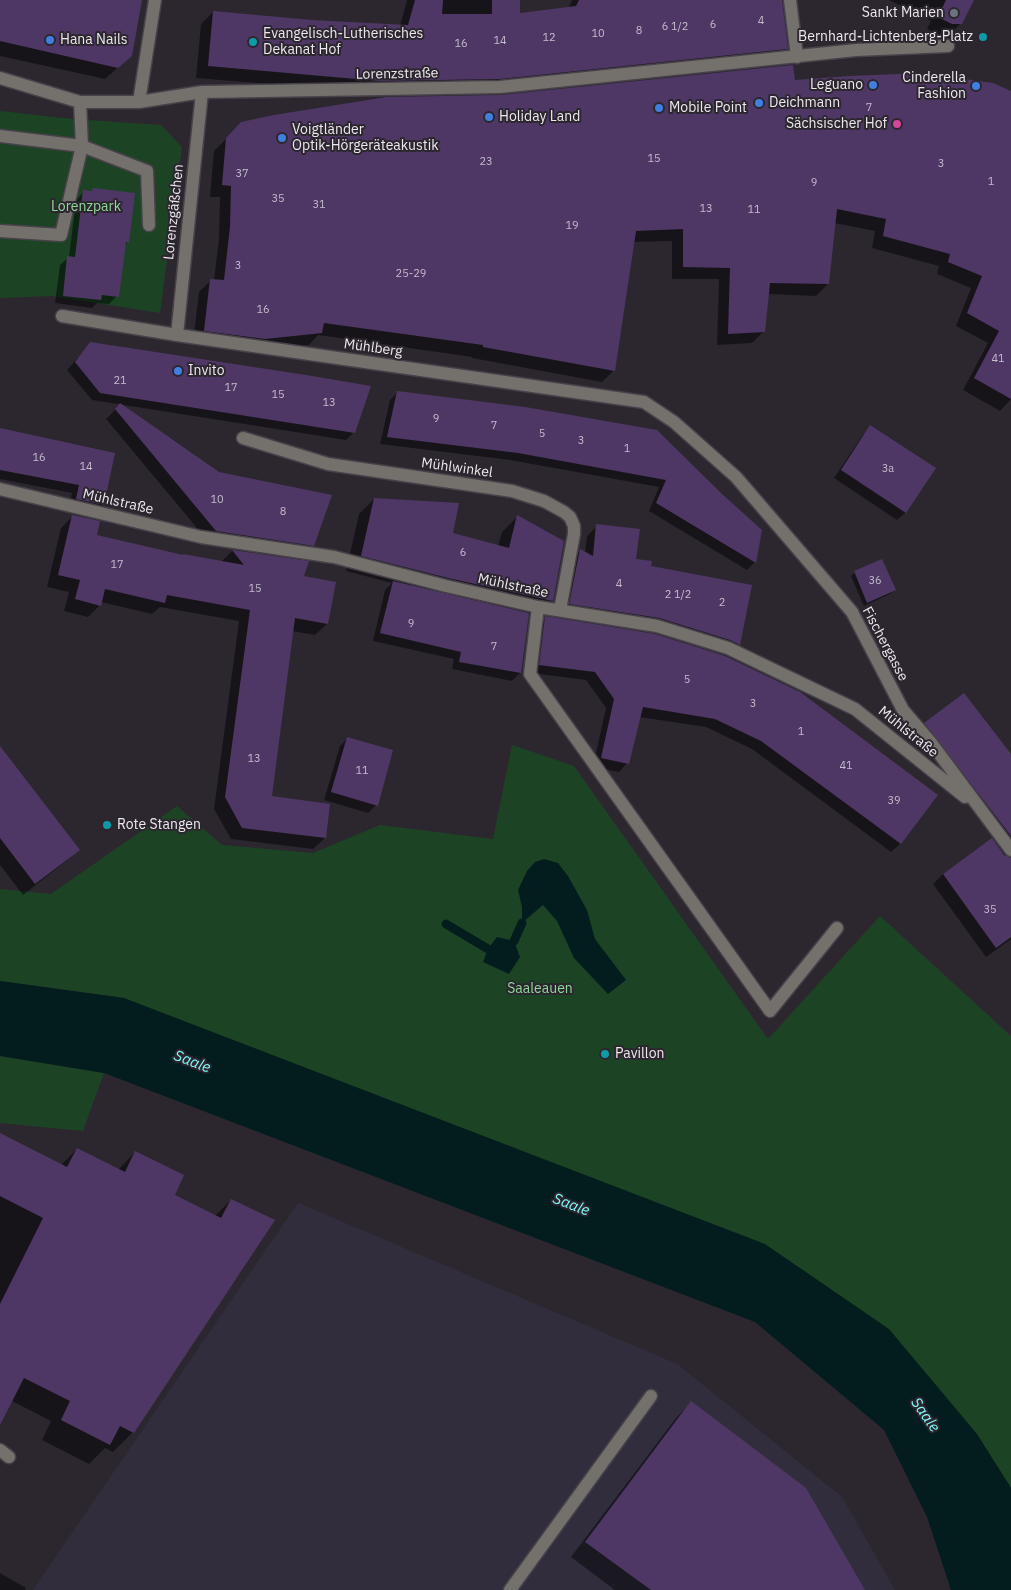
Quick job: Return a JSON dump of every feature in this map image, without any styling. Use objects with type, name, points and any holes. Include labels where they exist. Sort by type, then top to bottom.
[{"type":"street","points":[[139,102],[155,0]]},
{"type":"street","points":[[790,0],[797,57]]},
{"type":"street","name":"Lorenzstraße","points":[[0,78],[80,102],[139,102],[202,92],[500,87],[856,50],[948,46]]},
{"type":"street","name":"Lorenzgäßchen","points":[[177,335],[202,92]]},
{"type":"street","points":[[0,231],[61,235],[82,146],[80,102]]},
{"type":"street","points":[[0,136],[82,146],[147,170],[149,225]]},
{"type":"street","name":"Mühlberg","points":[[62,316],[177,335],[644,402],[674,422]]},
{"type":"street","name":"Fischergasse","points":[[674,422],[736,477],[852,612],[903,710],[932,744],[1011,850]]},
{"type":"street","name":"Mühlwinkel","points":[[243,438],[328,464],[512,491],[544,501],[564,512],[570,517],[574,526],[560,610]]},
{"type":"street","name":"Mühlstraße","points":[[0,489],[201,537],[334,557],[446,586],[538,607],[658,626],[728,648],[855,709],[978,808]]},
{"type":"street","points":[[538,607],[530,674],[770,1011],[836,928]]},
{"type":"street","points":[[510,1590],[651,1396]]},
{"type":"shaded area","points":[[298,1203],[677,1364],[842,1497],[895,1590],[33,1590]]},
{"type":"green space","name":"Lorenzpark","points":[[0,111],[73,119],[161,125],[182,147],[160,313],[53,296],[0,298]]},
{"type":"green space","name":"Saaleauen","points":[[512,745],[574,766],[768,1039],[880,916],[1011,1036],[1011,1488],[977,1434],[124,998],[0,981],[0,889],[51,894],[177,806],[222,845],[313,853],[380,825],[493,839]]},
{"type":"green space","points":[[0,1056],[104,1073],[83,1131],[0,1123]]},
{"type":"water","points":[[544,859],[558,863],[568,876],[587,910],[595,939],[626,980],[608,994],[574,958],[557,921],[543,905],[522,923],[522,907],[518,890],[527,871],[535,862]]},
{"type":"water","points":[[497,937],[514,941],[520,957],[509,974],[483,962],[488,949]]},
{"type":"water","name":"Saale","points":[[0,981],[124,998],[765,1244],[889,1329],[977,1434],[1011,1488],[1011,1590],[951,1590],[927,1517],[884,1430],[755,1322],[104,1073],[0,1056]]},
{"type":"building","points":[[0,0],[142,0],[132,56],[118,68],[0,41]]},
{"type":"building","points":[[415,0],[443,0],[442,14],[492,14],[492,0],[520,0],[520,13],[576,6],[579,0],[782,0],[788,49],[500,79],[379,81],[208,66],[213,11],[312,20],[408,25]]},
{"type":"building","name":"Sankt Marien","points":[[946,0],[974,0],[962,24],[952,24],[938,17]]},
{"type":"building","points":[[793,65],[795,80],[922,73],[993,83],[1011,91],[1011,399],[974,378],[999,331],[967,313],[982,276],[948,262],[950,254],[883,236],[886,219],[837,209],[829,284],[770,283],[765,332],[728,334],[730,268],[683,267],[683,229],[636,231],[615,371],[483,347],[483,345],[324,323],[322,333],[265,339],[204,331],[210,279],[224,280],[230,227],[231,186],[222,185],[226,138],[241,122],[387,97],[501,95]]},
{"type":"building","points":[[93,188],[135,193],[129,243],[126,242],[119,297],[102,295],[101,300],[63,296],[67,256],[75,257],[83,190],[92,191]]},
{"type":"building","points":[[90,342],[371,386],[355,433],[100,393],[75,362]]},
{"type":"building","points":[[397,391],[525,407],[657,430],[722,494],[762,530],[756,563],[656,503],[666,480],[518,453],[387,437]]},
{"type":"building","points":[[120,403],[219,472],[332,495],[314,546],[216,531],[115,409]]},
{"type":"building","points":[[870,425],[936,468],[906,513],[841,470]]},
{"type":"building","points":[[0,428],[115,453],[104,505],[76,499],[79,485],[0,470]]},
{"type":"building","points":[[374,498],[459,503],[453,533],[509,548],[517,515],[564,541],[553,601],[448,578],[361,556]]},
{"type":"building","points":[[72,515],[100,521],[97,535],[183,555],[244,565],[232,550],[309,561],[304,576],[336,582],[328,624],[295,618],[272,796],[330,804],[326,838],[242,828],[225,797],[250,610],[167,595],[165,603],[105,589],[101,606],[75,599],[80,580],[58,575]]},
{"type":"building","points":[[596,524],[640,529],[636,559],[652,561],[651,566],[752,585],[740,645],[730,640],[659,618],[569,604],[580,549],[593,556]]},
{"type":"building","points":[[882,559],[896,590],[867,603],[854,571]]},
{"type":"building","points":[[393,581],[529,613],[521,673],[459,662],[461,652],[380,633]]},
{"type":"building","points":[[545,616],[655,634],[725,656],[800,692],[938,795],[901,844],[761,741],[715,719],[643,707],[629,764],[601,758],[614,699],[595,672],[539,665]]},
{"type":"building","points":[[964,693],[1011,754],[1011,836],[924,723]]},
{"type":"building","points":[[347,737],[393,750],[378,806],[331,792]]},
{"type":"building","points":[[0,746],[80,850],[35,884],[0,838]]},
{"type":"building","points":[[992,838],[1004,855],[1011,858],[1011,937],[996,948],[943,874]]},
{"type":"building","points":[[0,1133],[67,1167],[77,1148],[125,1172],[135,1151],[184,1175],[175,1195],[221,1218],[231,1199],[275,1220],[134,1433],[120,1426],[110,1445],[61,1420],[70,1401],[24,1378],[0,1425],[0,1304],[43,1218],[0,1196]]},
{"type":"building","points":[[691,1401],[806,1488],[865,1590],[651,1590],[585,1542]]},
{"type":"waterway","points":[[514,941],[522,923]]},
{"type":"waterway","points":[[446,924],[488,949]]},
{"type":"place","name":"Sankt Marien","points":[[954,13]]},
{"type":"place","name":"Bernhard-Lichtenberg-Platz","points":[[983,37]]},
{"type":"place","name":"Hana Nails","points":[[50,40]]},
{"type":"place","name":"Evangelisch-Lutherisches Dekanat Hof","points":[[253,42]]},
{"type":"place","name":"Leguano","points":[[873,85]]},
{"type":"place","name":"Cinderella Fashion","points":[[976,86]]},
{"type":"place","name":"Deichmann","points":[[759,103]]},
{"type":"place","name":"Mobile Point","points":[[659,108]]},
{"type":"place","name":"Holiday Land","points":[[489,117]]},
{"type":"place","name":"Sächsischer Hof","points":[[897,124]]},
{"type":"place","name":"Voigtländer Optik-Hörgeräteakustik","points":[[282,138]]},
{"type":"place","name":"Invito","points":[[178,371]]},
{"type":"place","name":"Rote Stangen","points":[[107,825]]},
{"type":"place","name":"Pavillon","points":[[605,1054]]}]
